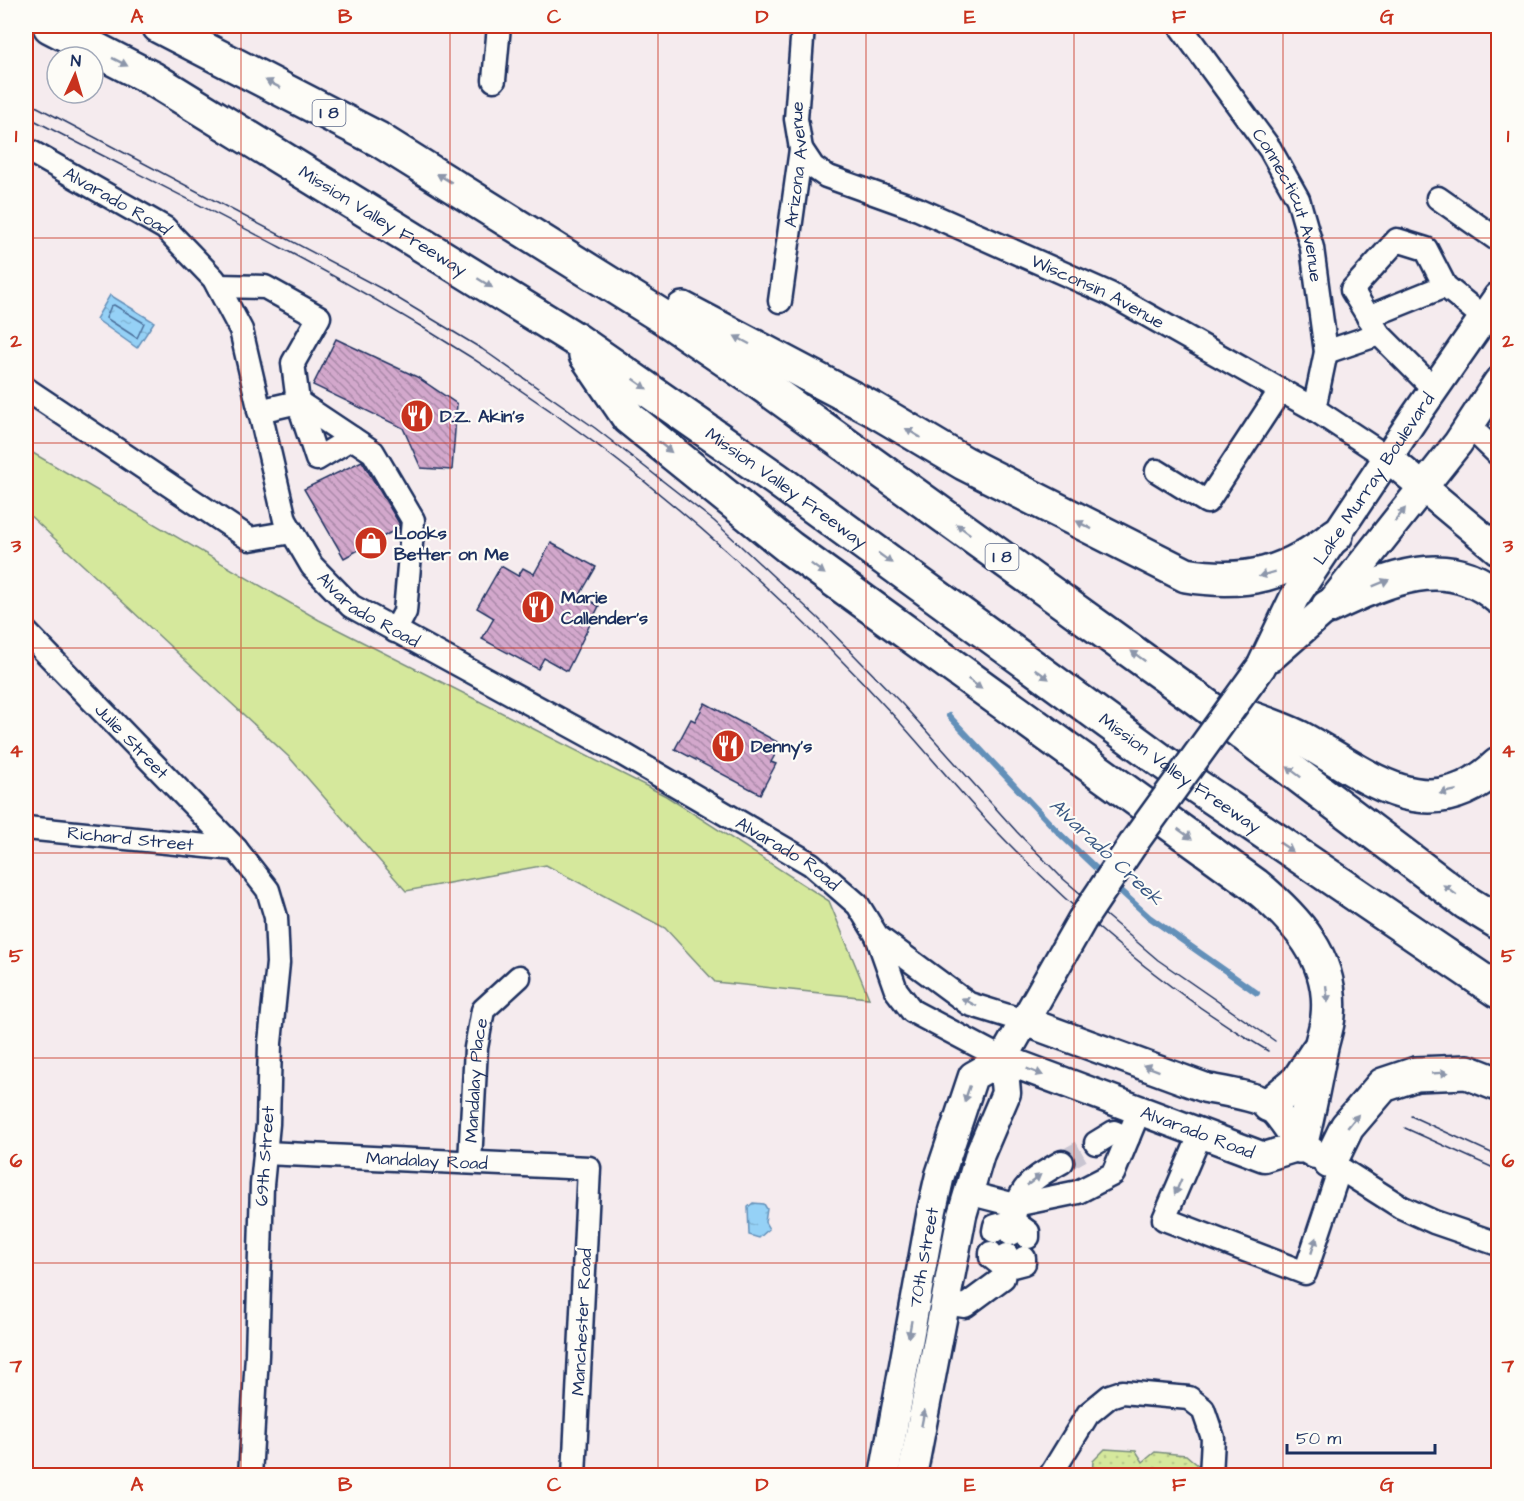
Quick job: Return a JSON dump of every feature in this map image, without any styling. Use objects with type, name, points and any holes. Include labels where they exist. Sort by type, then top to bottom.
[{"type":"highway","name":"Mission Valley Freeway","points":[[50,26],[163,85],[575,339],[776,479],[1189,781],[1498,991]]},
{"type":"highway","name":"I 8","points":[[159,26],[378,139],[494,209],[760,383],[1196,698],[1467,903],[1498,922]]},
{"type":"highway","points":[[494,209],[873,409],[964,463],[1186,574],[1214,579],[1241,580],[1269,574],[1291,565],[1336,535]]},
{"type":"highway","points":[[575,339],[629,418],[790,549],[1256,885],[1281,906],[1302,929],[1315,950],[1321,967],[1327,990],[1328,1016],[1300,1146]]},
{"type":"highway","points":[[1328,607],[1399,576],[1421,572],[1462,577],[1480,584],[1498,597]]},
{"type":"highway","points":[[1196,698],[1299,738],[1383,787],[1415,795],[1453,792],[1471,786],[1498,765]]},
{"type":"highway","points":[[1269,1105],[1298,1081],[1321,1046]]},
{"type":"highway","points":[[1335,1165],[1347,1128],[1383,1085],[1416,1074],[1467,1072],[1498,1084]]},
{"type":"main road","name":"Lake Murray Boulevard","points":[[1024,1022],[1082,920],[1261,667],[1294,598],[1491,308]]},
{"type":"main road","name":"Lake Murray Boulevard","points":[[1261,667],[1328,607],[1496,392]]},
{"type":"main road","points":[[1388,458],[1498,550]]},
{"type":"main road","points":[[1003,1059],[1024,1022]]},
{"type":"main road","name":"Alvarado Road","points":[[1024,1022],[1206,1088],[1269,1105]]},
{"type":"main road","name":"Alvarado Road","points":[[1003,1059],[1264,1157],[1300,1146]]},
{"type":"main road","name":"70th Street","points":[[884,1476],[940,1174],[973,1076],[1003,1059],[1006,1093],[980,1154],[968,1193],[912,1476]]},
{"type":"main road","points":[[1269,1105],[1300,1146],[1335,1165]]},
{"type":"street","points":[[494,80],[499,26]]},
{"type":"street","name":"Arizona Avenue","points":[[780,302],[801,149],[796,119],[803,26]]},
{"type":"street","name":"Connecticut Avenue","points":[[1180,26],[1270,149],[1298,199],[1312,248],[1326,352],[1314,409]]},
{"type":"street","name":"Alvarado Road","points":[[26,149],[166,229],[218,286],[240,330],[285,520],[312,566],[351,606],[621,753],[811,864],[858,905],[877,936],[897,990],[912,1011],[1003,1059]]},
{"type":"street","name":"Wisconsin Avenue","points":[[801,149],[813,167],[826,176],[918,209],[1110,294],[1314,409],[1388,458]]},
{"type":"street","points":[[1438,198],[1498,240]]},
{"type":"street","points":[[1434,389],[1374,326],[1352,290],[1397,240],[1426,249],[1445,286],[1491,308]]},
{"type":"street","points":[[218,286],[265,287],[319,317],[293,363],[298,402],[316,459],[352,438]]},
{"type":"street","points":[[1326,352],[1445,286]]},
{"type":"street","points":[[26,389],[250,539],[292,531]]},
{"type":"street","points":[[1157,471],[1207,502],[1280,391]]},
{"type":"street","points":[[260,411],[298,402],[373,452],[413,520],[405,612],[395,631]]},
{"type":"street","points":[[1469,426],[1498,454]]},
{"type":"street","name":"Julie Street","points":[[26,632],[236,849]]},
{"type":"street","name":"Richard Street","points":[[26,828],[236,849]]},
{"type":"street","name":"69th Street","points":[[236,849],[268,890],[276,917],[278,963],[270,1043],[262,1185],[257,1355],[250,1476]]},
{"type":"street","name":"Alvarado Road","points":[[877,936],[969,1004],[1024,1022]]},
{"type":"street","name":"Mandalay Place","points":[[470,1162],[476,1048],[483,1010],[519,976]]},
{"type":"street","points":[[1010,1240],[1078,1192],[1113,1174],[1139,1111]]},
{"type":"street","points":[[1096,1143],[1114,1132],[1128,1138]]},
{"type":"street","points":[[1201,1133],[1164,1219],[1305,1273],[1335,1165],[1401,1207],[1434,1222],[1498,1244]]},
{"type":"street","name":"Mandalay Road","points":[[265,1153],[590,1168]]},
{"type":"street","points":[[945,1303],[965,1306],[1003,1278],[1010,1240],[1030,1180],[1062,1162]]},
{"type":"street","name":"Manchester Road","points":[[574,1476],[590,1168]]},
{"type":"street","points":[[968,1193],[1010,1240]]},
{"type":"street","points":[[1050,1476],[1088,1414],[1110,1396],[1122,1392],[1189,1398],[1203,1409],[1213,1438],[1210,1476]]},
{"type":"green space","points":[[26,449],[319,620],[666,796],[829,901],[869,998],[715,982],[665,928],[546,865],[406,891],[289,757],[26,512]]},
{"type":"green space","points":[[1105,1449],[1136,1451],[1143,1462],[1155,1452],[1186,1455],[1199,1466],[1199,1475],[1092,1475],[1093,1461]]},
{"type":"water","points":[[110,295],[154,322],[137,348],[96,319]]},
{"type":"water","points":[[753,1203],[764,1204],[767,1209],[765,1222],[769,1229],[759,1238],[749,1235],[748,1207]]},
{"type":"building","name":"D.Z. Akin's","points":[[336,339],[417,377],[457,404],[452,470],[421,468],[403,428],[313,385]]},
{"type":"building","points":[[362,461],[399,523],[399,528],[344,558],[304,489]]},
{"type":"building","name":"Marie Callender's","points":[[551,543],[596,567],[580,595],[599,606],[567,671],[544,658],[538,669],[482,639],[494,618],[477,608],[501,566],[518,576],[523,568],[534,574]]},
{"type":"building","name":"Denny's","points":[[705,703],[781,744],[771,762],[776,764],[760,794],[675,749],[691,719],[695,721]]},
{"type":"waterway","name":"Alvarado Creek","points":[[949,716],[1058,832],[1102,874]]},
{"type":"waterway","name":"Alvarado Creek","points":[[1114,885],[1149,917],[1257,993]]},
{"type":"tunnel","points":[[1062,1162],[1096,1143]]},
{"type":"tram line","points":[[26,101],[384,290],[482,349],[595,428],[714,521],[818,618],[903,705],[1017,832],[1061,877],[1158,960],[1275,1041]]},
{"type":"tram line","points":[[26,116],[374,299],[463,352],[583,434],[696,524],[795,614],[875,696],[995,830],[1070,903],[1165,982],[1268,1051]]},
{"type":"tram line","points":[[1411,1116],[1498,1156]]},
{"type":"tram line","points":[[1405,1128],[1498,1170]]},
{"type":"place","name":"D.Z. Akin's","points":[[417,416]]},
{"type":"place","name":"Looks Better on Me","points":[[371,543]]},
{"type":"place","name":"Marie Callender's","points":[[538,607]]},
{"type":"place","name":"Denny's","points":[[728,746]]}]
